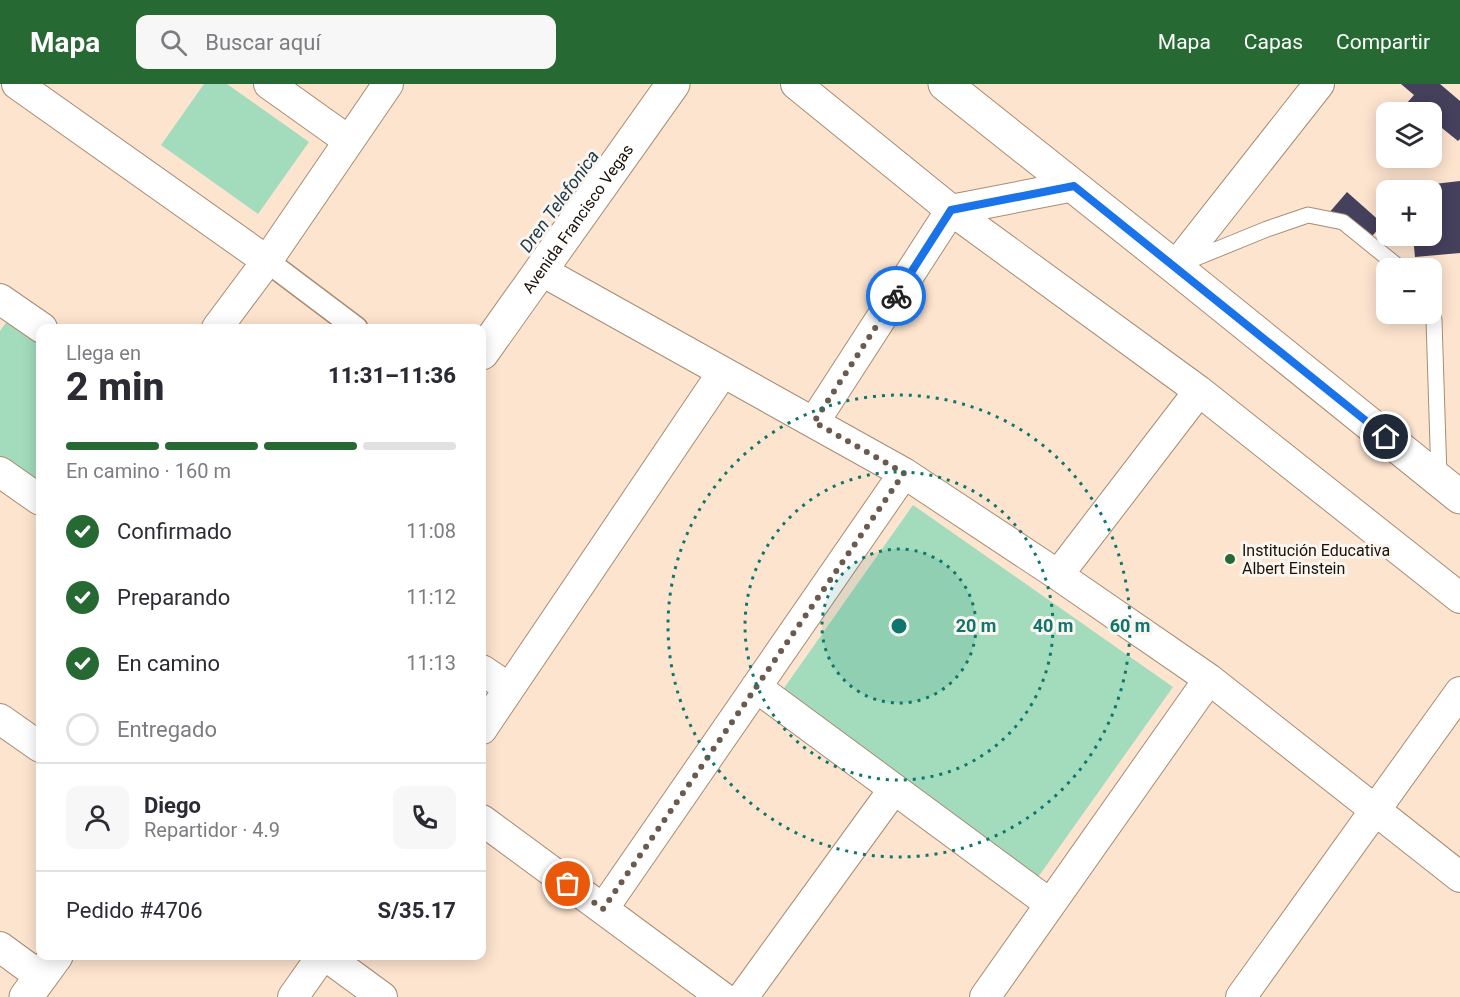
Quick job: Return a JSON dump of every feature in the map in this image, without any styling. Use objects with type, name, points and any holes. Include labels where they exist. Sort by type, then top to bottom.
[{"type":"main road","name":"Avenida Francisco Vegas","points":[[486,347],[673,84]]},
{"type":"main road","points":[[945,84],[1449,488]]},
{"type":"street","points":[[17,84],[267,261],[351,324]]},
{"type":"street","points":[[269,84],[349,141]]},
{"type":"street","points":[[220,324],[267,261],[388,84]]},
{"type":"street","points":[[1175,267],[1319,84]]},
{"type":"street","points":[[808,90],[951,210],[1199,391],[1460,598]]},
{"type":"street","points":[[814,422],[951,210],[1074,186]]},
{"type":"street","points":[[540,270],[904,473],[1209,679],[1460,877]]},
{"type":"street","points":[[0,299],[36,324]]},
{"type":"street","points":[[486,723],[723,372]]},
{"type":"street","points":[[1058,575],[1199,391]]},
{"type":"street","points":[[0,472],[36,497]]},
{"type":"street","points":[[603,909],[904,473]]},
{"type":"street","points":[[486,673],[509,688]]},
{"type":"street","points":[[985,997],[1209,679]]},
{"type":"street","points":[[756,687],[1050,904]]},
{"type":"street","points":[[1241,997],[1460,692]]},
{"type":"street","points":[[0,719],[36,744]]},
{"type":"street","points":[[743,997],[894,789]]},
{"type":"street","points":[[486,823],[722,997]]},
{"type":"street","points":[[0,947],[41,976]]},
{"type":"street","points":[[293,997],[321,960]]},
{"type":"street","points":[[330,960],[382,997]]},
{"type":"lane","points":[[1175,267],[1267,229],[1308,215],[1343,222],[1388,258]]},
{"type":"lane","points":[[1434,324],[1449,488]]},
{"type":"green space","points":[[204,84],[227,84],[309,142],[258,214],[161,145]]},
{"type":"green space","points":[[10,317],[36,335],[36,483],[0,458],[0,331]]},
{"type":"green space","points":[[913,505],[1173,687],[1036,880],[777,698]]},
{"type":"building","points":[[1401,84],[1440,84],[1460,101],[1460,139],[1458,141],[1442,128],[1442,102],[1408,102],[1414,95]]},
{"type":"building","points":[[1460,181],[1460,253],[1415,257],[1414,246],[1442,246],[1442,183]]},
{"type":"building","points":[[1347,192],[1376,218],[1376,232],[1364,245],[1328,214]]},
{"type":"way so far","points":[[568,884],[603,909],[904,473],[814,422],[896,296]]},
{"type":"place","name":"Institución Educativa Albert Einstein","points":[[1230,559]]},
{"type":"route","points":[[896,296],[951,210],[1074,186],[1386,437]]},
{"type":"water label","name":"Dren Telefonica","points":[[559,201]]}]
